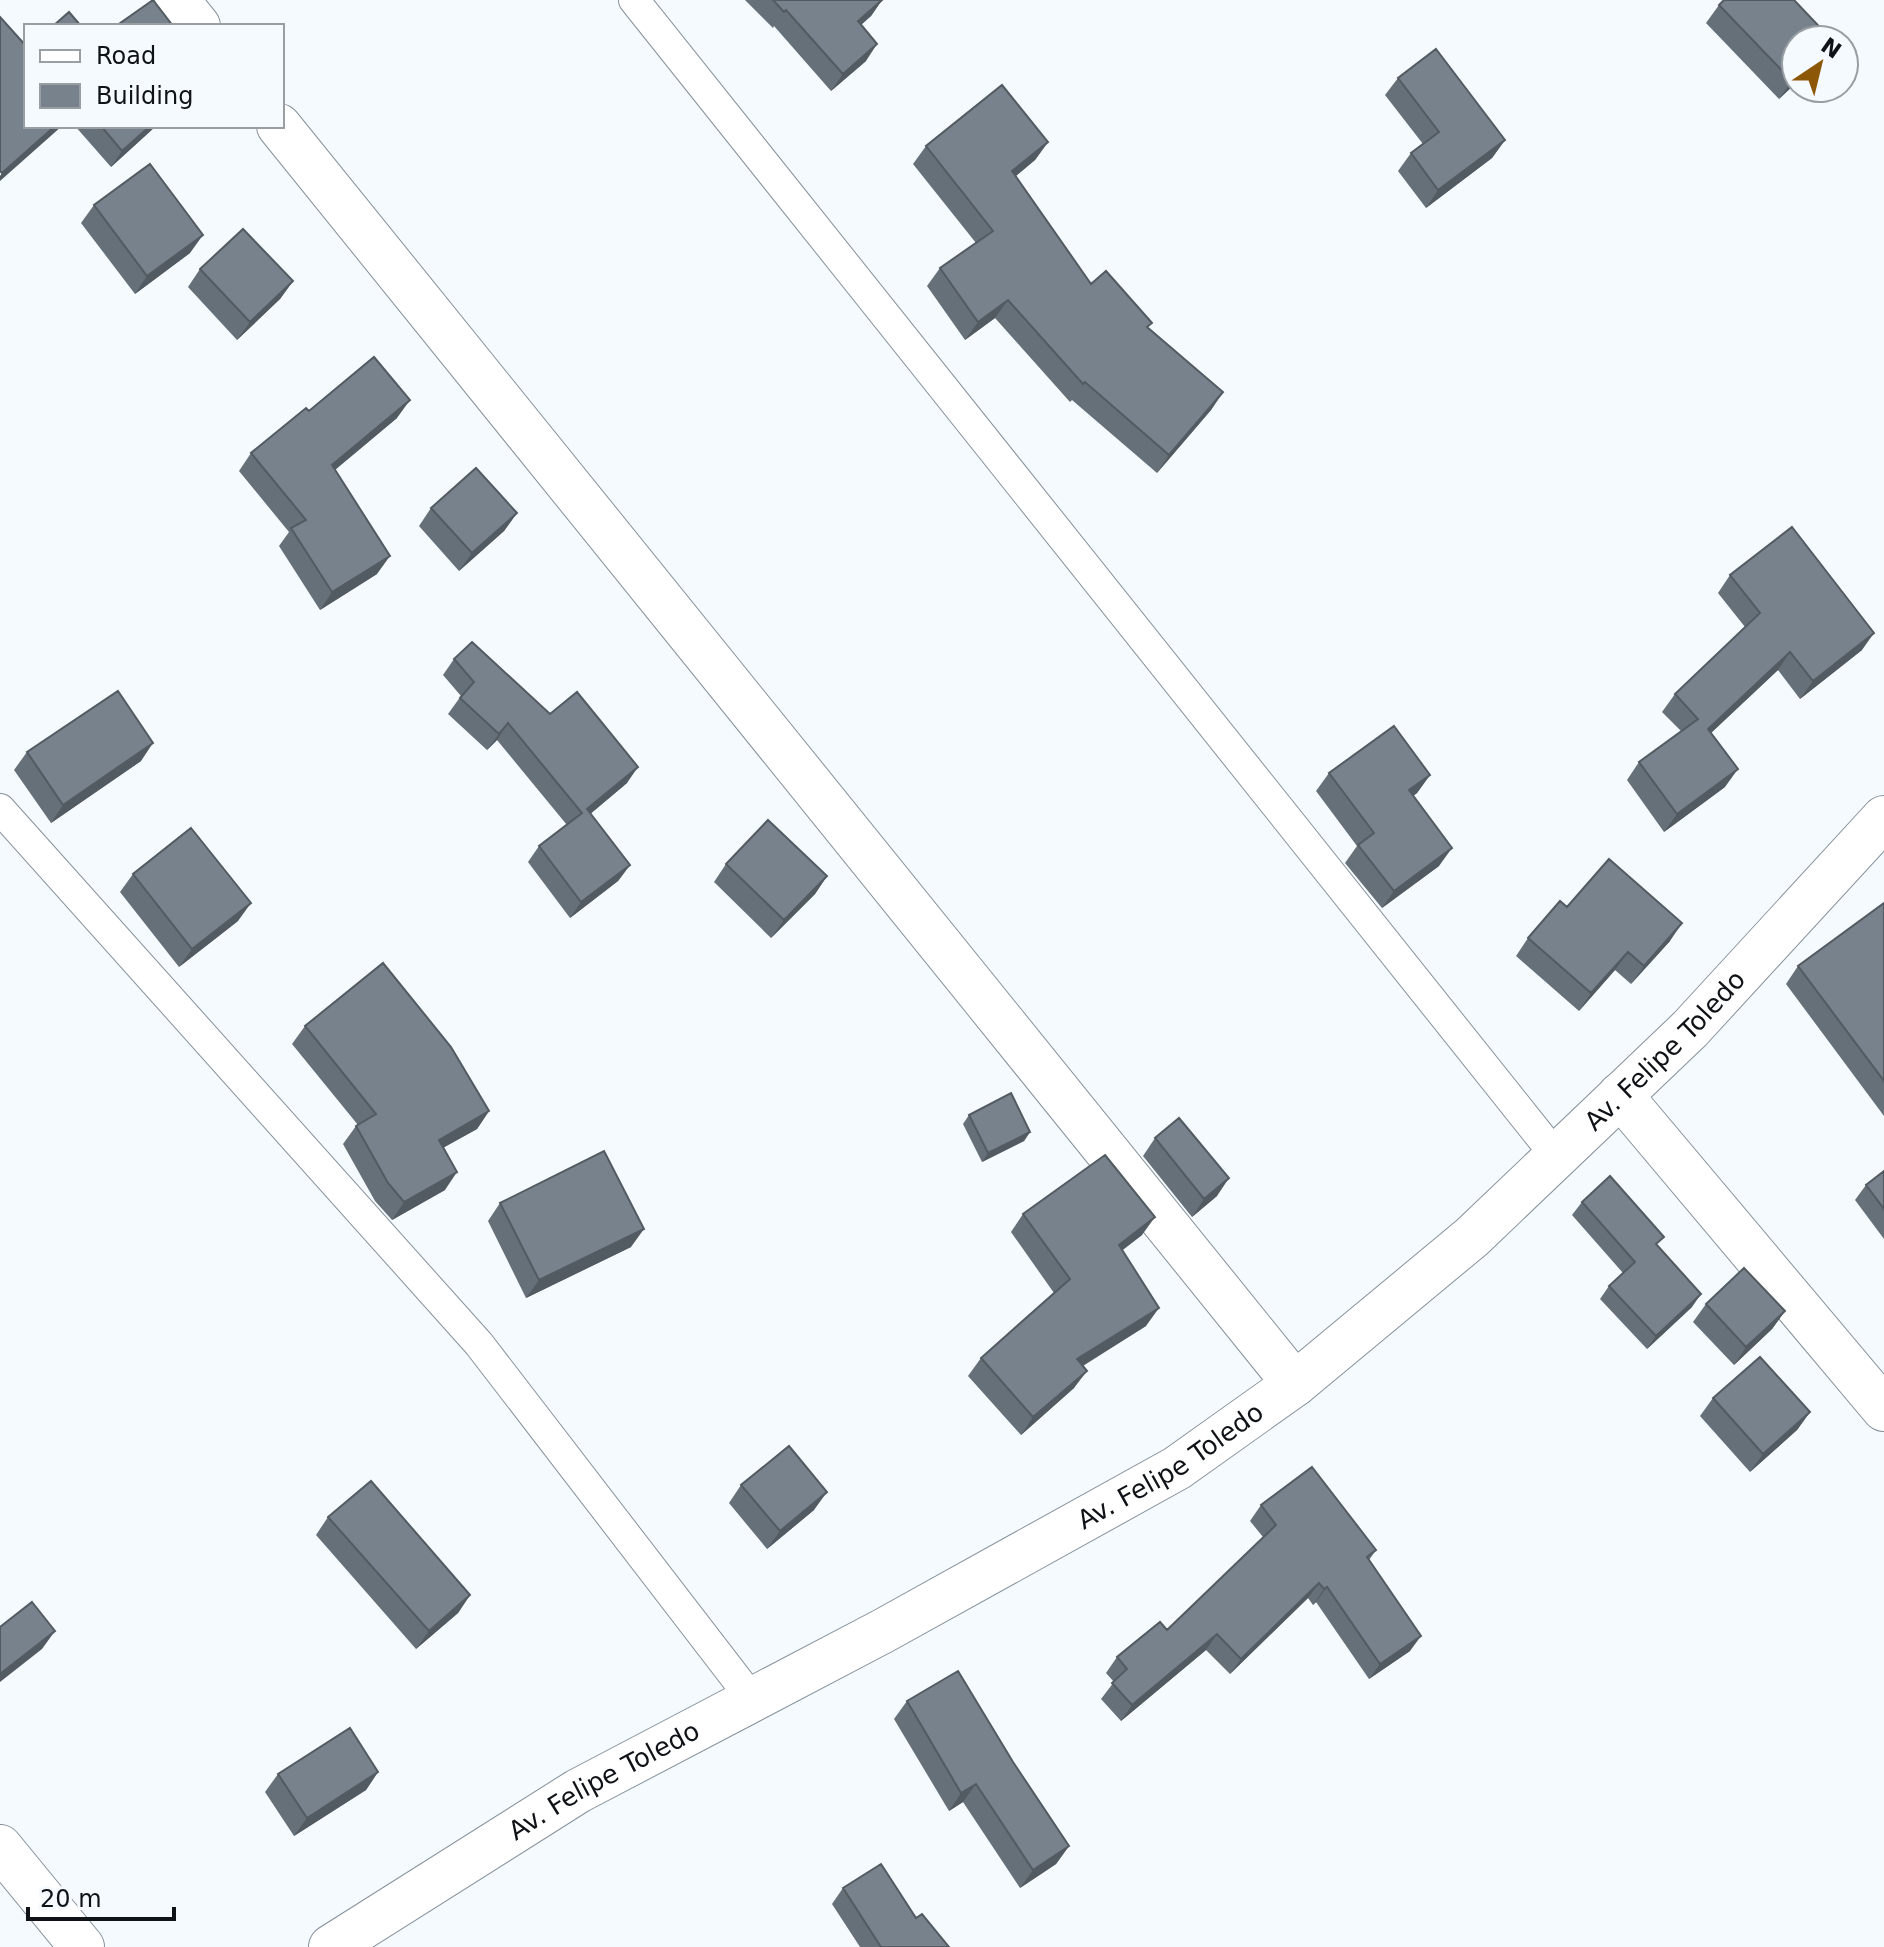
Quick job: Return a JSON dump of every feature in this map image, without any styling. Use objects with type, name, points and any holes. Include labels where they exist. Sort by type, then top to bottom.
[{"type":"street","points":[[177,0],[196,24]]},
{"type":"street","points":[[281,128],[1295,1384]]},
{"type":"street","name":"Av. Felipe Toledo","points":[[331,1947],[578,1791],[883,1631],[1177,1468],[1295,1384],[1472,1237],[1690,1029],[1884,818]]},
{"type":"street","points":[[1620,1095],[1884,1409]]},
{"type":"street","points":[[0,1847],[82,1947]]},
{"type":"lane","points":[[634,0],[1556,1156]]},
{"type":"lane","points":[[0,809],[479,1344],[752,1699]]},
{"type":"building","points":[[153,0],[171,24],[119,24]]},
{"type":"building","points":[[773,0],[882,0],[858,21],[877,44],[843,74],[786,10],[784,12]]},
{"type":"building","points":[[1724,0],[1794,0],[1817,24],[1780,24],[1780,69],[1719,5]]},
{"type":"building","points":[[69,12],[79,24],[55,24]]},
{"type":"building","points":[[0,17],[24,44],[24,128],[53,128],[2,173]]},
{"type":"building","points":[[1436,49],[1505,140],[1438,190],[1411,153],[1439,132],[1398,78]]},
{"type":"building","points":[[1002,85],[1048,142],[1012,171],[1091,284],[1106,271],[1152,323],[1147,327],[1223,392],[1169,455],[1085,382],[1083,384],[1008,300],[978,322],[940,268],[993,231],[926,146]]},
{"type":"building","points":[[103,128],[148,128],[122,151]]},
{"type":"building","points":[[150,164],[203,235],[147,276],[94,205]]},
{"type":"building","points":[[243,229],[293,281],[250,322],[200,269]]},
{"type":"building","points":[[374,357],[410,400],[332,465],[390,556],[332,592],[291,528],[306,520],[251,453],[306,408],[309,411]]},
{"type":"building","points":[[476,468],[517,513],[472,553],[431,508]]},
{"type":"building","points":[[1792,527],[1874,633],[1813,681],[1790,652],[1708,729],[1738,769],[1677,814],[1639,762],[1698,719],[1675,694],[1760,613],[1730,575]]},
{"type":"building","points":[[472,642],[550,714],[577,692],[638,767],[587,809],[630,865],[581,902],[539,846],[582,813],[508,723],[499,734],[460,698],[474,682],[454,659]]},
{"type":"building","points":[[118,691],[153,743],[63,805],[27,752]]},
{"type":"building","points":[[1394,726],[1430,775],[1409,790],[1452,848],[1394,891],[1358,845],[1374,833],[1329,773]]},
{"type":"building","points":[[768,820],[827,876],[784,920],[726,864]]},
{"type":"building","points":[[191,828],[251,903],[192,949],[133,874]]},
{"type":"building","points":[[1609,859],[1682,923],[1644,966],[1628,952],[1591,993],[1528,938],[1560,901],[1567,907]]},
{"type":"building","points":[[1884,903],[1884,1081],[1798,966]]},
{"type":"building","points":[[383,963],[451,1047],[489,1111],[439,1140],[457,1172],[404,1202],[388,1183],[356,1126],[376,1114],[305,1026]]},
{"type":"building","points":[[1011,1093],[1030,1132],[988,1153],[969,1115]]},
{"type":"building","points":[[1179,1118],[1229,1178],[1204,1199],[1155,1138]]},
{"type":"building","points":[[604,1151],[644,1229],[539,1280],[500,1203]]},
{"type":"building","points":[[1105,1155],[1155,1217],[1119,1245],[1159,1308],[1077,1359],[1087,1371],[1033,1417],[981,1358],[1070,1279],[1023,1214]]},
{"type":"building","points":[[1884,1171],[1884,1209],[1866,1185]]},
{"type":"building","points":[[1610,1176],[1664,1237],[1656,1244],[1701,1294],[1656,1336],[1609,1286],[1635,1262],[1582,1202]]},
{"type":"building","points":[[1744,1268],[1785,1311],[1746,1347],[1706,1304]]},
{"type":"building","points":[[1760,1357],[1810,1412],[1763,1454],[1713,1398]]},
{"type":"building","points":[[789,1446],[827,1492],[780,1531],[741,1485]]},
{"type":"building","points":[[1312,1467],[1376,1550],[1367,1557],[1421,1636],[1380,1664],[1327,1587],[1324,1589],[1319,1583],[1241,1659],[1217,1634],[1132,1705],[1112,1683],[1127,1669],[1117,1657],[1160,1622],[1167,1630],[1276,1525],[1261,1505]]},
{"type":"building","points":[[371,1481],[470,1595],[429,1631],[328,1517]]},
{"type":"building","points":[[32,1602],[55,1631],[0,1674],[0,1627]]},
{"type":"building","points":[[958,1671],[1069,1846],[1033,1870],[976,1784],[961,1793],[907,1701]]},
{"type":"building","points":[[350,1728],[378,1772],[307,1818],[278,1774]]},
{"type":"building","points":[[881,1864],[916,1918],[922,1914],[949,1947],[881,1947],[843,1888]]}]
